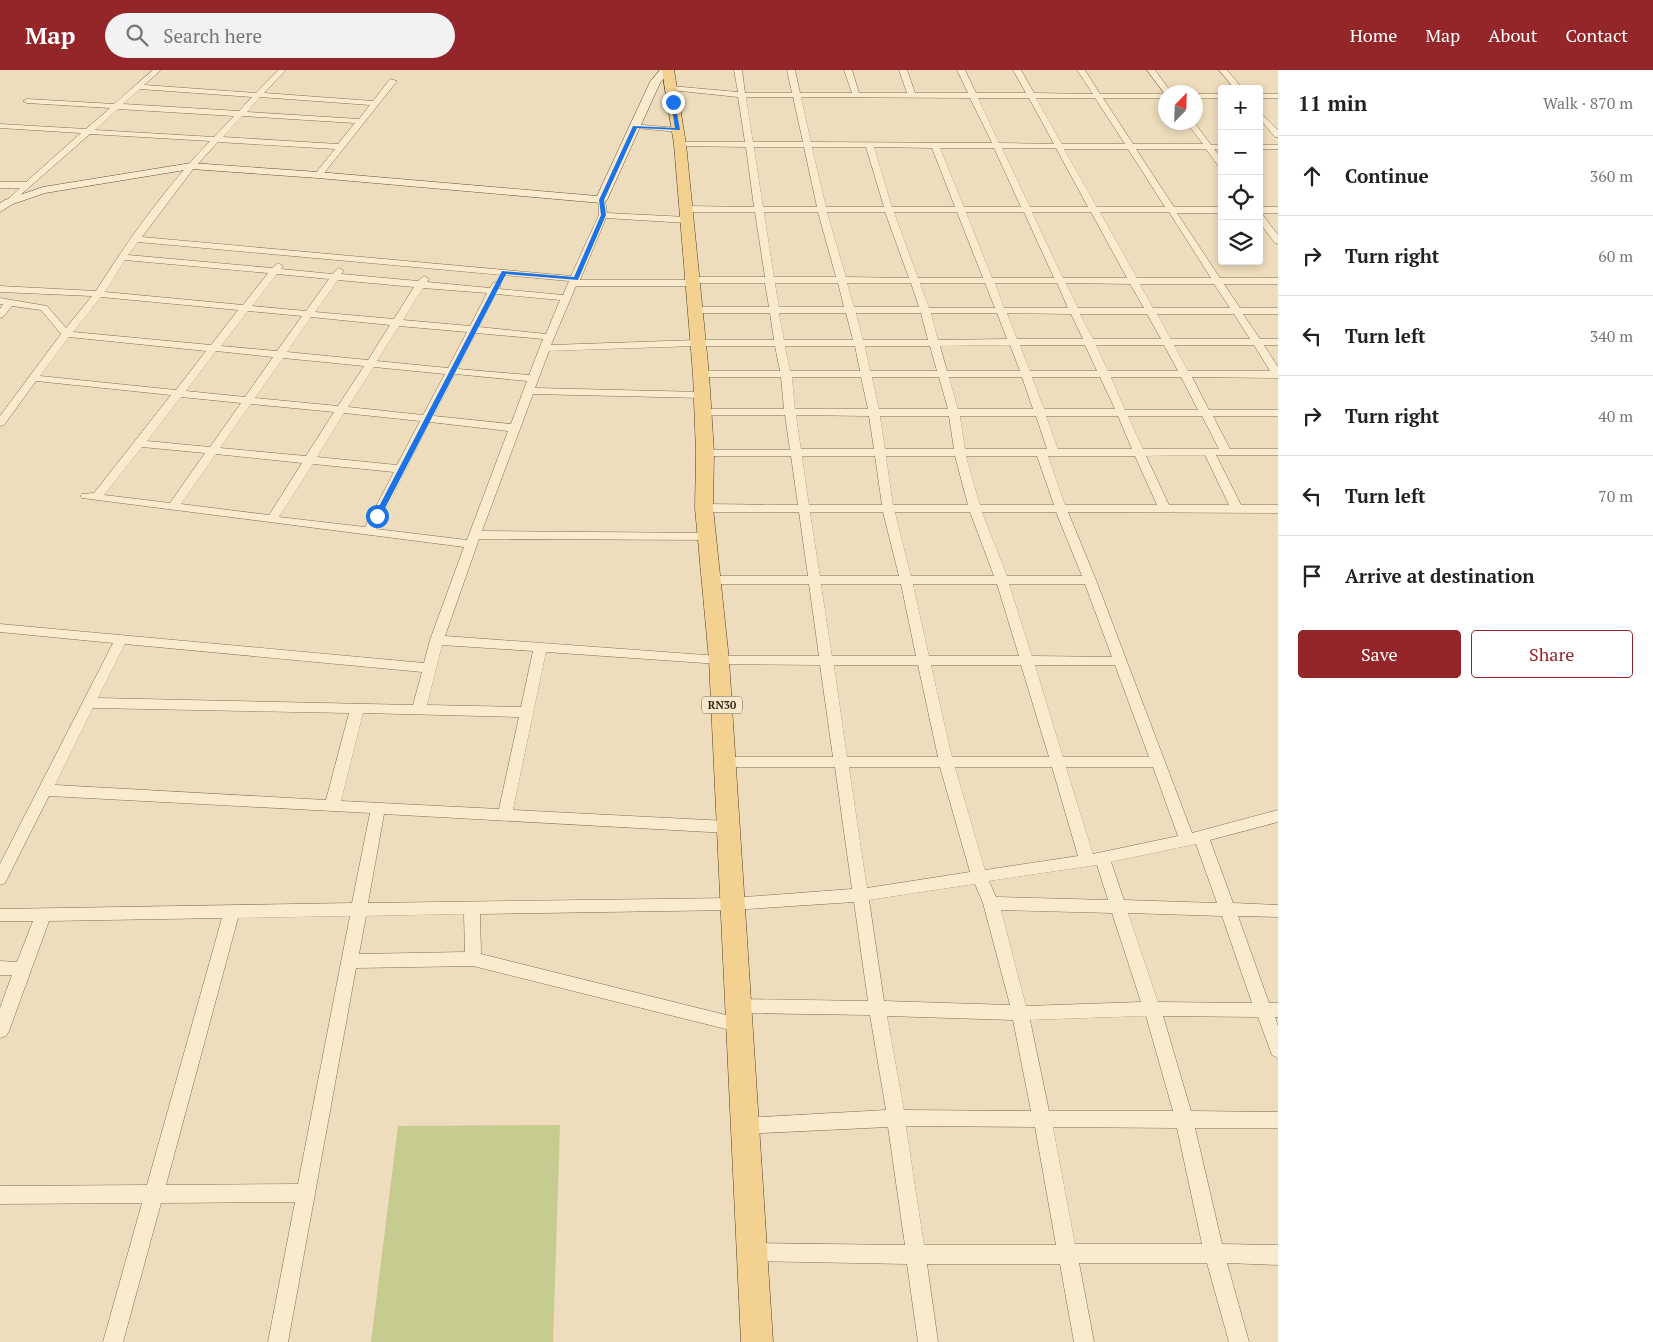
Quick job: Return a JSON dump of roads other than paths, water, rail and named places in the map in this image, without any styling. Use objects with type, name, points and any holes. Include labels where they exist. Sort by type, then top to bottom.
[{"type":"main road","name":"RN30","points":[[668,76],[679,137],[700,374],[705,453],[704,508],[719,660],[757,1342]]},
{"type":"street","points":[[5,205],[157,70]]},
{"type":"street","points":[[0,423],[4,411],[33,378],[99,294],[122,258],[191,166],[282,70]]},
{"type":"street","points":[[738,70],[779,342],[786,374],[877,1008],[896,1118],[928,1342]]},
{"type":"street","points":[[791,70],[822,210],[859,342],[874,413],[888,508],[906,580],[946,762],[979,876],[991,903],[1020,1014],[1042,1118],[1084,1342]]},
{"type":"street","points":[[848,70],[856,96]]},
{"type":"street","points":[[903,70],[912,96]]},
{"type":"street","points":[[961,70],[1104,374],[1164,509]]},
{"type":"street","points":[[1017,70],[1148,311],[1167,341],[1226,452]]},
{"type":"street","points":[[1081,70],[1278,375]]},
{"type":"street","points":[[1151,70],[1163,85]]},
{"type":"street","points":[[1223,70],[1236,85]]},
{"type":"street","points":[[419,710],[437,640],[549,336],[604,215],[601,200],[655,82],[668,76],[742,95],[1158,96]]},
{"type":"street","points":[[318,175],[393,81]]},
{"type":"street","points":[[138,87],[375,103]]},
{"type":"street","points":[[1203,96],[1218,96]]},
{"type":"street","points":[[1263,96],[1278,96]]},
{"type":"street","points":[[27,101],[360,121]]},
{"type":"street","points":[[1263,118],[1278,135]]},
{"type":"street","points":[[0,126],[340,147]]},
{"type":"street","points":[[635,126],[679,137],[750,145],[1218,147]]},
{"type":"street","points":[[1196,130],[1218,160]]},
{"type":"street","points":[[869,145],[889,210],[925,310],[954,413],[960,453],[975,509],[1002,580],[1057,762],[1094,859],[1119,906],[1152,1009],[1184,1119],[1214,1253],[1239,1342]]},
{"type":"street","points":[[935,146],[1011,341],[1026,374],[1038,412],[1061,509],[1090,580],[1158,762],[1227,908],[1270,1009],[1278,1050]]},
{"type":"street","points":[[1263,147],[1278,147]]},
{"type":"street","points":[[5,205],[43,190],[191,166],[318,175],[601,200]]},
{"type":"street","points":[[0,185],[28,186]]},
{"type":"street","points":[[604,215],[686,215],[759,210],[1218,210]]},
{"type":"street","points":[[1263,210],[1278,210]]},
{"type":"street","points":[[1262,220],[1278,241]]},
{"type":"street","points":[[136,239],[504,272],[575,281],[691,282],[913,279],[1278,280]]},
{"type":"street","points":[[287,253],[138,443],[91,497],[369,532],[473,540],[708,537]]},
{"type":"street","points":[[122,258],[567,298]]},
{"type":"street","points":[[173,507],[349,259]]},
{"type":"street","points":[[272,520],[433,266]]},
{"type":"street","points":[[369,532],[504,272]]},
{"type":"street","points":[[0,289],[99,294],[549,336]]},
{"type":"street","points":[[0,315],[5,302],[44,308],[66,334],[534,379]]},
{"type":"street","points":[[693,310],[1278,311]]},
{"type":"street","points":[[546,348],[779,342],[1278,342]]},
{"type":"street","points":[[700,374],[1278,375]]},
{"type":"street","points":[[33,378],[515,428]]},
{"type":"street","points":[[530,390],[790,412],[1278,413]]},
{"type":"street","points":[[138,443],[401,470]]},
{"type":"street","points":[[1209,452],[1237,509]]},
{"type":"street","points":[[705,453],[1278,452]]},
{"type":"street","points":[[704,508],[1278,509]]},
{"type":"street","points":[[711,580],[1090,580]]},
{"type":"street","points":[[0,641],[4,629],[431,668]]},
{"type":"street","points":[[0,879],[121,639]]},
{"type":"street","points":[[437,640],[719,660],[1120,661]]},
{"type":"street","points":[[505,815],[540,647]]},
{"type":"street","points":[[89,703],[526,712]]},
{"type":"street","points":[[332,805],[357,709]]},
{"type":"street","points":[[724,762],[1158,762]]},
{"type":"street","points":[[45,790],[727,827]]},
{"type":"street","points":[[278,1342],[378,808]]},
{"type":"street","points":[[0,915],[732,904],[862,895],[1094,859],[1194,838],[1278,816]]},
{"type":"street","points":[[991,903],[1278,910]]},
{"type":"street","points":[[472,908],[473,959]]},
{"type":"street","points":[[113,1342],[232,912]]},
{"type":"street","points":[[0,1031],[43,915]]},
{"type":"street","points":[[350,961],[473,959],[738,1016],[877,1008],[1020,1014],[1152,1009],[1270,1009]]},
{"type":"street","points":[[0,968],[22,970]]},
{"type":"street","points":[[744,1126],[896,1118],[1278,1120]]},
{"type":"street","points":[[0,1195],[306,1193]]},
{"type":"street","points":[[752,1252],[915,1255],[1214,1253],[1278,1255]]}]
